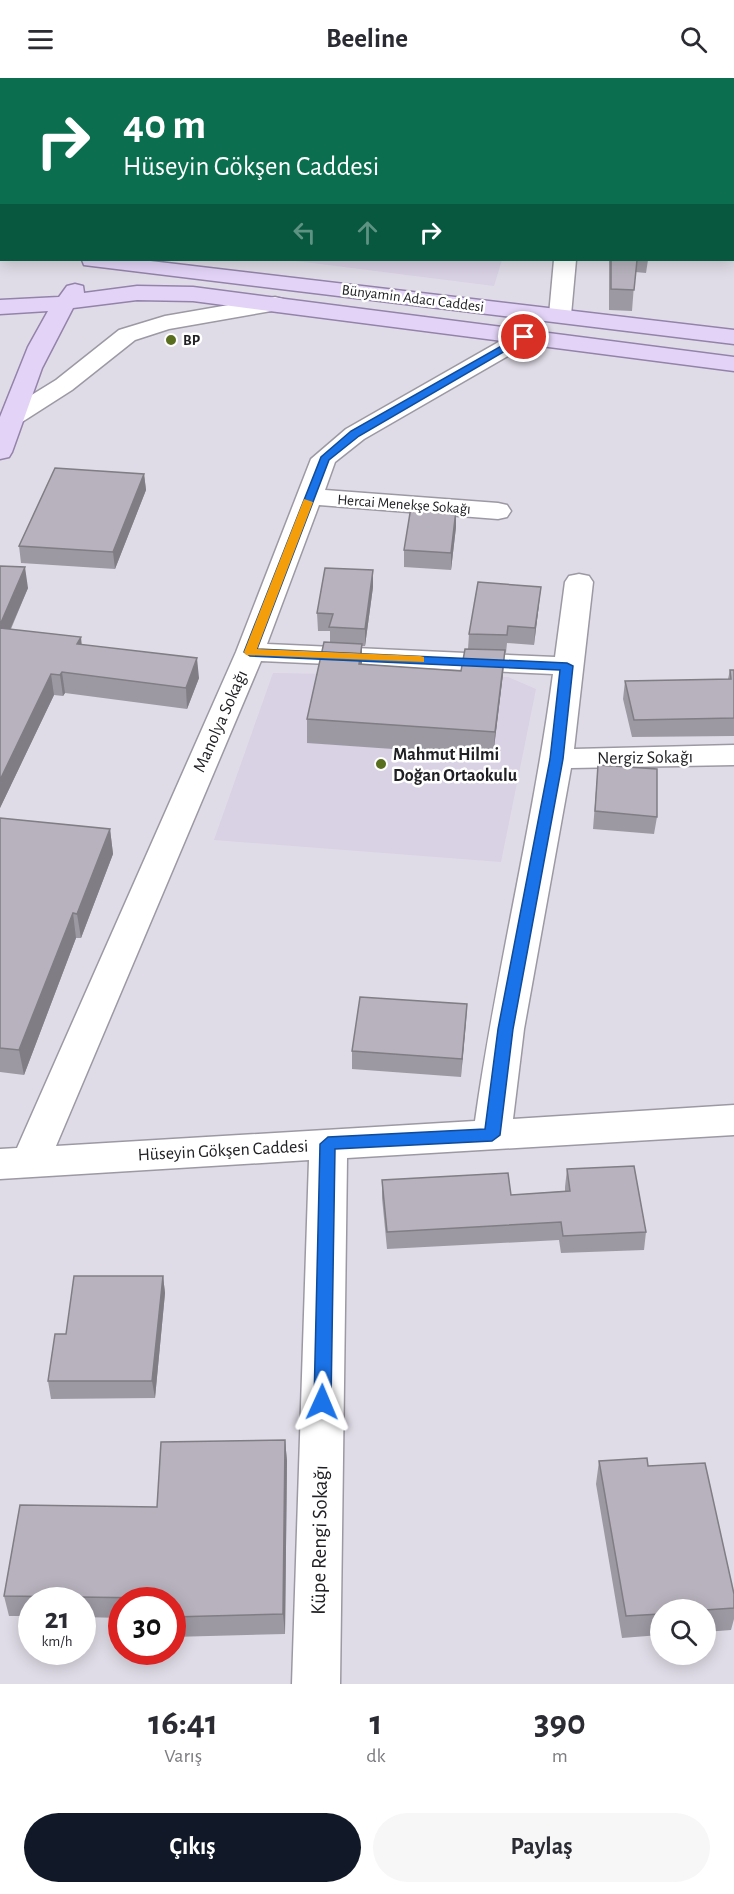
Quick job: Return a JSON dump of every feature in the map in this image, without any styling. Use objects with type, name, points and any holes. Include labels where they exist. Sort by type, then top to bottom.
[{"type":"main road","points":[[0,452],[37,354],[66,302],[84,279],[92,261]]},
{"type":"main road","name":"Bünyamin Adacı Caddesi","points":[[101,261],[734,337]]},
{"type":"main road","points":[[0,306],[30,307],[112,295],[163,293],[275,304],[734,364]]},
{"type":"street","points":[[560,315],[565,261]]},
{"type":"street","points":[[13,417],[64,385],[127,335],[165,323],[275,304]]},
{"type":"street","name":"Manolya Sokağı","points":[[15,1163],[250,652],[324,459],[339,445],[524,337]]},
{"type":"street","name":"Hercai Menekşe Sokağı","points":[[309,497],[498,511]]},
{"type":"street","points":[[492,1135],[506,1029],[557,759],[579,582]]},
{"type":"street","points":[[250,652],[567,666]]},
{"type":"street","name":"Nergiz Sokağı","points":[[557,759],[734,755]]},
{"type":"street","name":"Hüseyin Gökşen Caddesi","points":[[15,1163],[734,1120]]},
{"type":"street","name":"Küpe Rengi Sokağı","points":[[316,1684],[328,1144]]},
{"type":"shaded area","points":[[296,261],[502,261],[494,286]]},
{"type":"shaded area","name":"Mahmut Hilmi Doğan Ortaokulu","points":[[273,673],[508,677],[536,689],[501,862],[214,840]]},
{"type":"building","points":[[611,261],[637,261],[634,290],[611,289]]},
{"type":"building","points":[[55,468],[144,474],[113,552],[19,546]]},
{"type":"building","points":[[411,507],[456,510],[451,553],[404,550]]},
{"type":"building","points":[[0,566],[25,567],[0,625]]},
{"type":"building","points":[[325,568],[373,570],[365,629],[329,627],[333,614],[317,613]]},
{"type":"building","points":[[478,582],[541,587],[535,628],[508,626],[507,635],[469,634]]},
{"type":"building","points":[[0,628],[81,637],[77,644],[197,658],[186,688],[62,672],[60,675],[51,674],[0,780]]},
{"type":"building","points":[[324,642],[362,644],[359,664],[461,671],[465,649],[505,650],[495,732],[307,719]]},
{"type":"building","points":[[730,670],[734,670],[734,718],[634,720],[625,681],[731,679]]},
{"type":"building","points":[[598,765],[657,769],[657,817],[595,811]]},
{"type":"building","points":[[0,818],[110,829],[77,914],[73,913],[19,1050],[0,1048]]},
{"type":"building","points":[[360,997],[467,1004],[462,1059],[352,1051]]},
{"type":"building","points":[[634,1166],[646,1232],[563,1236],[561,1222],[387,1232],[382,1180],[508,1173],[511,1195],[570,1191],[567,1169]]},
{"type":"building","points":[[74,1276],[163,1276],[152,1381],[48,1381],[55,1334],[66,1334]]},
{"type":"building","points":[[285,1440],[283,1614],[186,1617],[186,1587],[108,1587],[108,1597],[96,1597],[96,1587],[18,1587],[18,1596],[4,1596],[20,1505],[157,1507],[161,1442]]},
{"type":"building","points":[[647,1458],[648,1466],[705,1463],[734,1594],[734,1608],[716,1609],[716,1599],[650,1599],[650,1615],[626,1616],[599,1461]]},
{"type":"slow traffic","points":[[308,502],[250,652],[420,660]]},
{"type":"place","name":"BP","points":[[171,340]]},
{"type":"place","name":"Mahmut Hilmi Doğan Ortaokulu","points":[[381,764]]},
{"type":"route","points":[[322,1402],[328,1144],[492,1135],[520,946],[557,759],[567,666],[250,652],[324,459],[355,434],[458,377],[524,337]]}]
